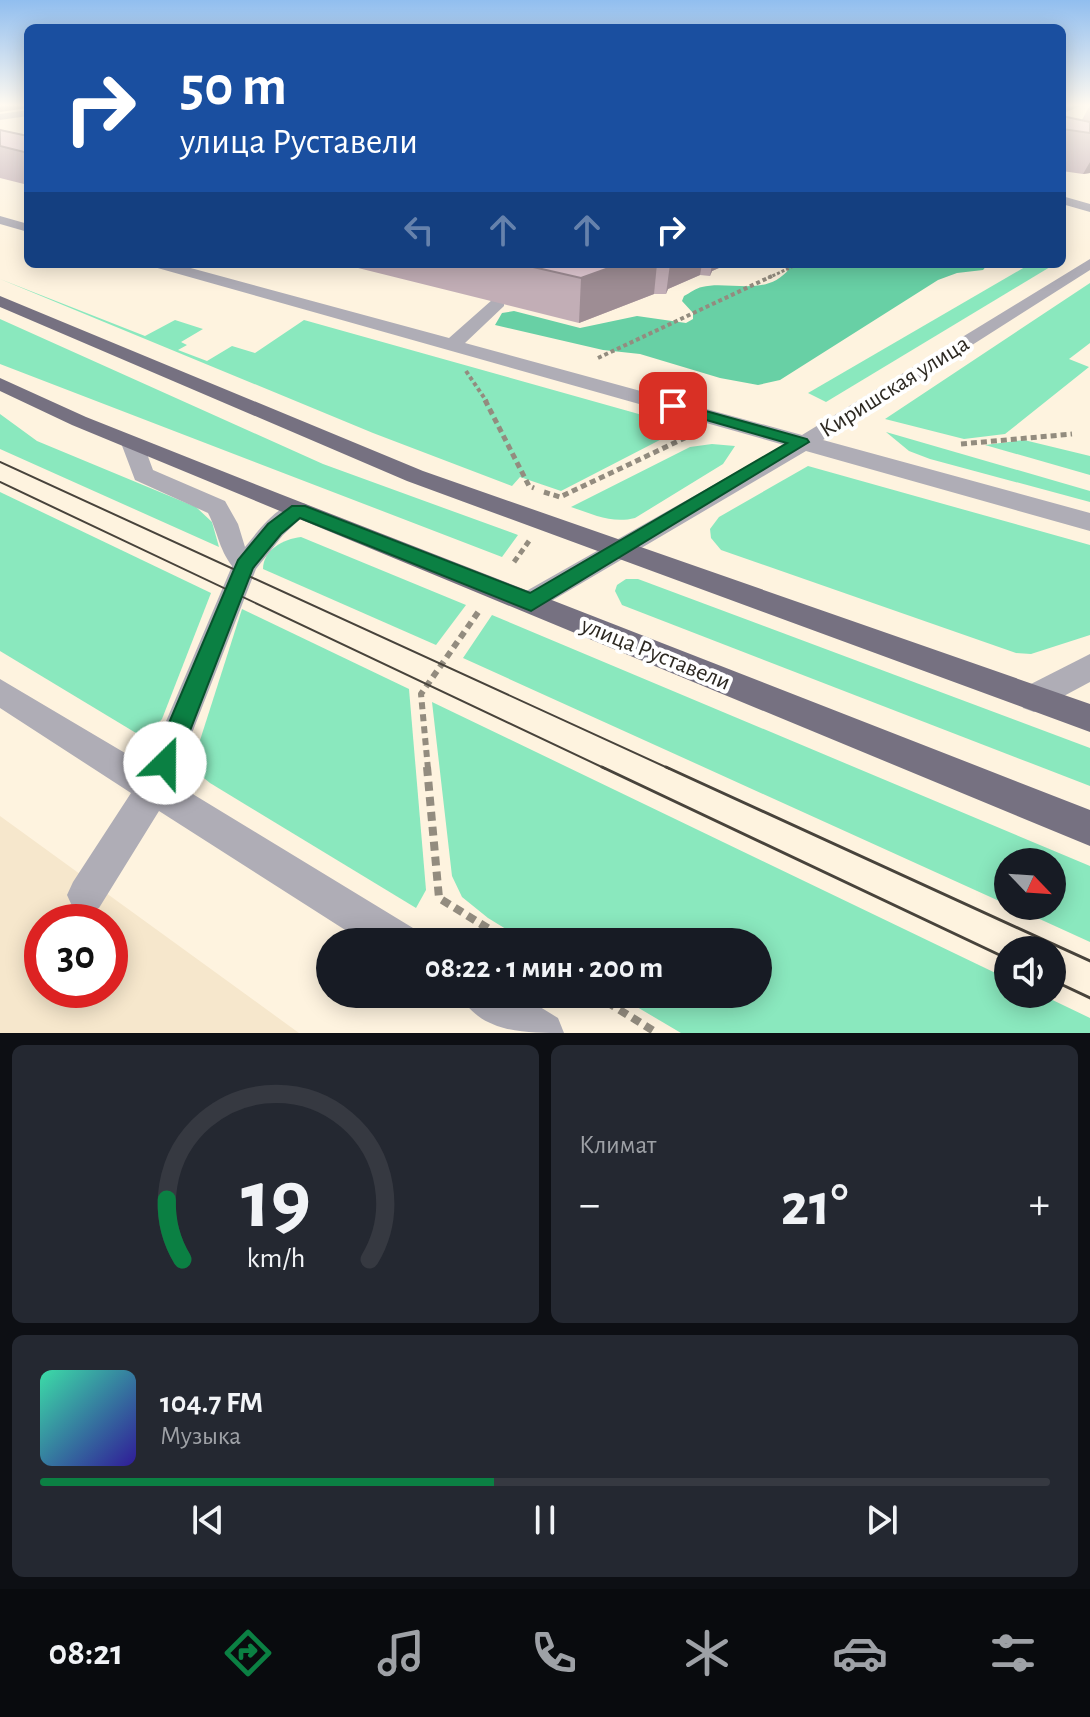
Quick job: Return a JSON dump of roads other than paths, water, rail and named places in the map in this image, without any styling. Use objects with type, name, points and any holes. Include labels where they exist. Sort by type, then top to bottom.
[{"type":"main road","points":[[0,301],[348,449],[1090,718]]},
{"type":"main road","name":"улица Руставели","points":[[0,384],[132,443],[1090,828]]},
{"type":"street","points":[[1066,201],[1090,208]]},
{"type":"street","points":[[0,220],[24,227]]},
{"type":"street","name":"Киришская улица","points":[[531,602],[851,415],[1090,263]]},
{"type":"street","points":[[174,268],[1090,522]]},
{"type":"street","points":[[453,344],[498,303]]},
{"type":"street","points":[[132,443],[143,475],[217,507],[226,524],[230,545],[245,565]]},
{"type":"street","points":[[86,895],[154,788],[245,565],[274,529],[298,510]]},
{"type":"street","points":[[1034,698],[1090,667]]},
{"type":"street","points":[[0,692],[377,928]]},
{"type":"street","points":[[503,1008],[543,1033]]},
{"type":"tram line","points":[[0,462],[670,769]]},
{"type":"tram line","points":[[0,482],[606,769]]},
{"type":"tram line","points":[[602,767],[994,952]]},
{"type":"tram line","points":[[666,767],[1090,961]]},
{"type":"tram line","points":[[1066,987],[1090,998]]}]
